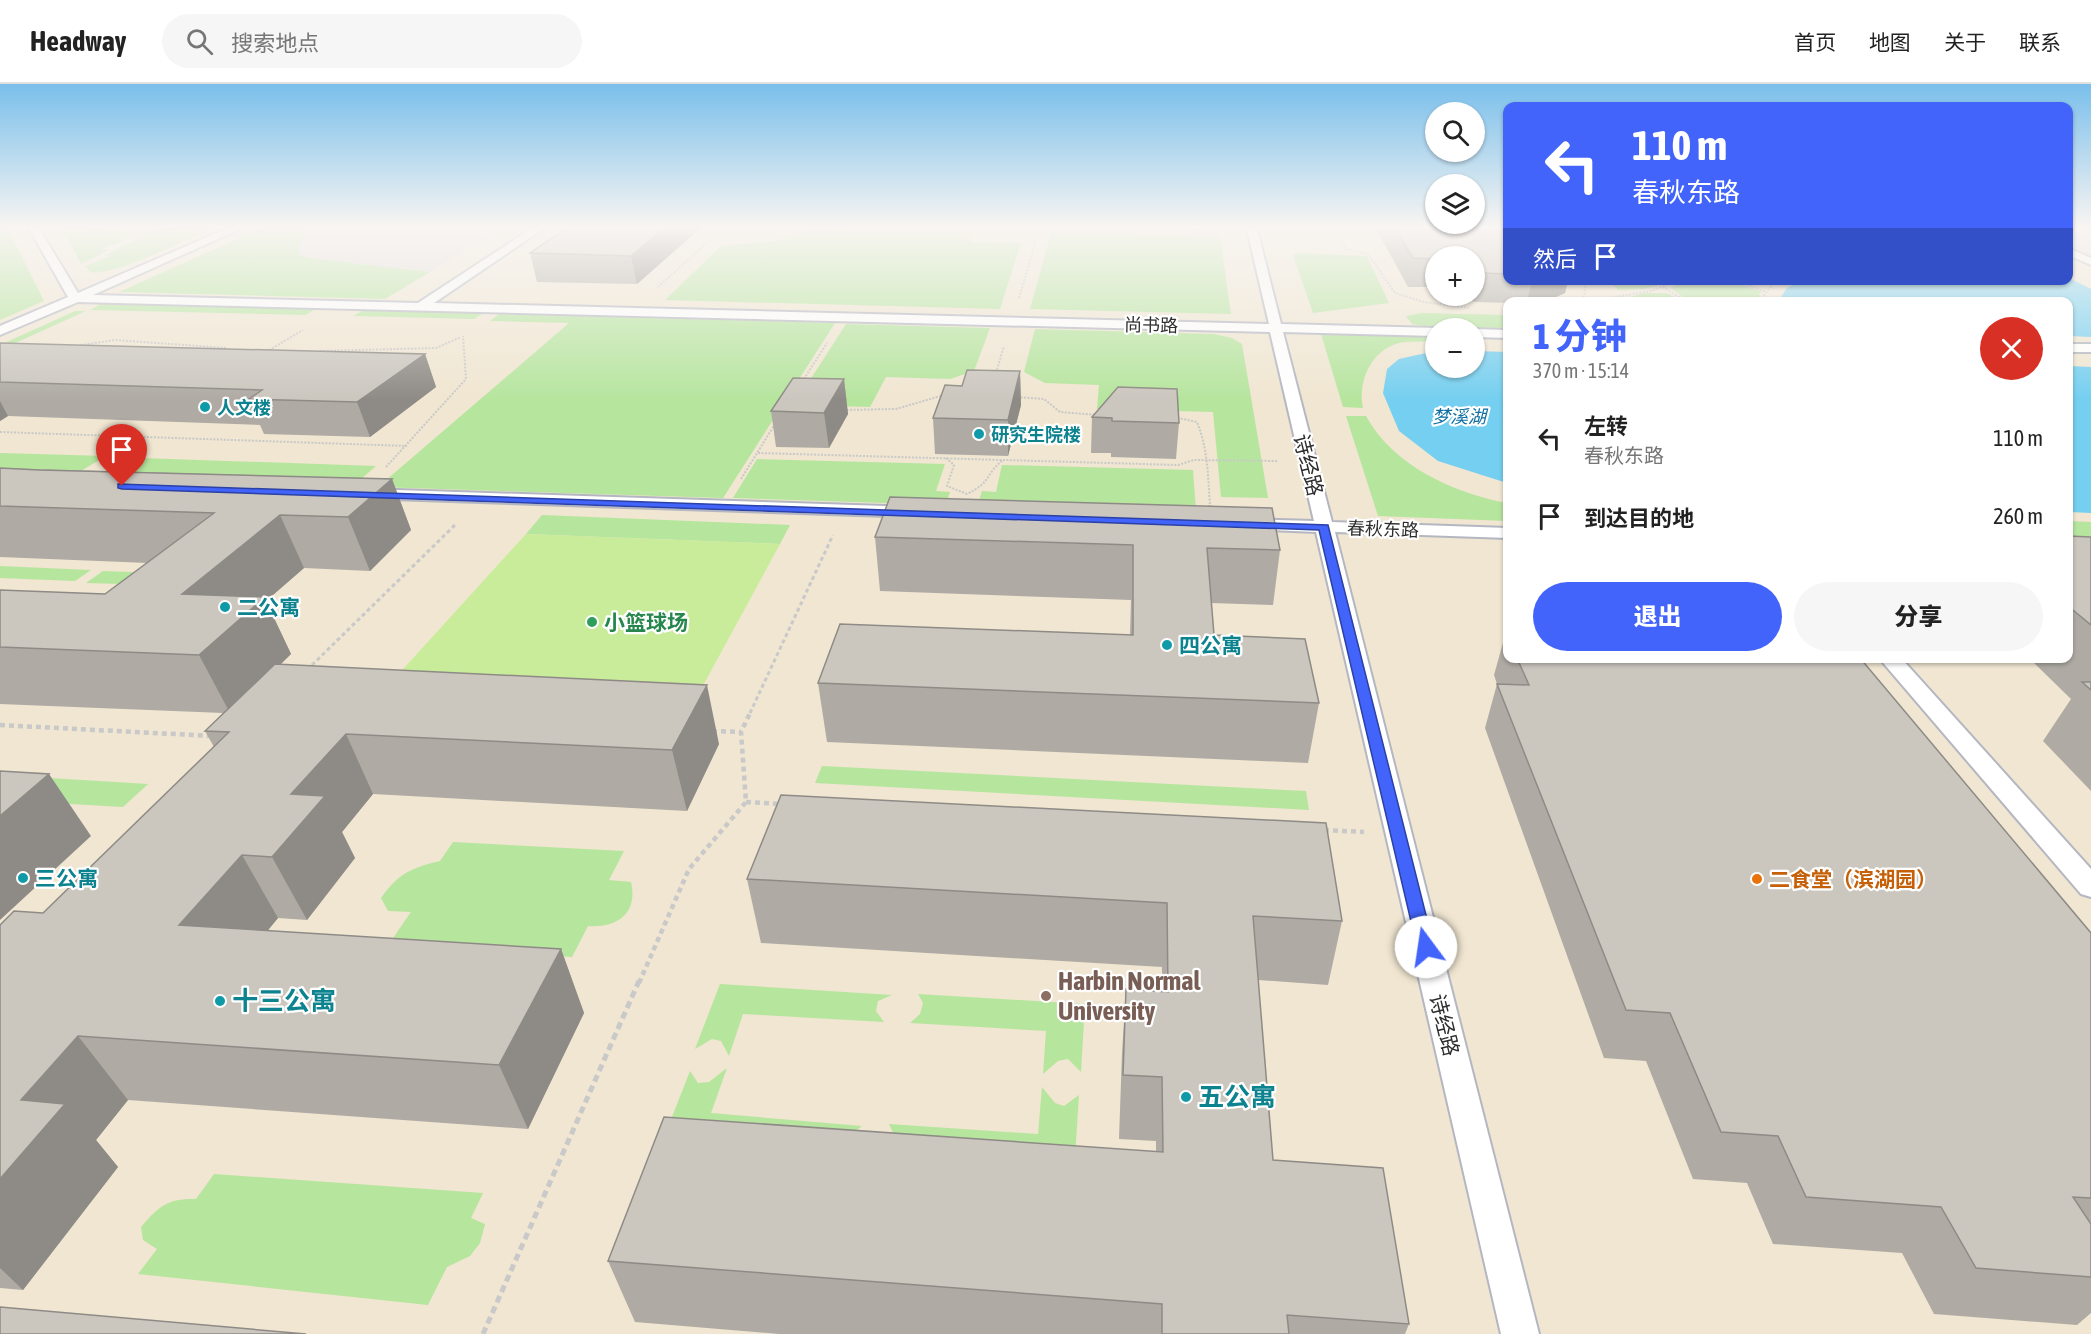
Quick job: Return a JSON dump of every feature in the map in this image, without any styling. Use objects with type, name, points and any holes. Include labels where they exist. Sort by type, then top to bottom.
[{"type":"lane","points":[[66,283],[75,298]]},
{"type":"lane","points":[[0,331],[109,283]]},
{"type":"lane","points":[[420,307],[456,283]]},
{"type":"lane","name":"诗经路","points":[[1265,283],[1520,1334]]},
{"type":"lane","name":"尚书路","points":[[75,298],[1425,332]]},
{"type":"lane","points":[[1485,333],[1503,334]]},
{"type":"lane","points":[[2073,348],[2091,348]]},
{"type":"lane","points":[[353,494],[958,514]]},
{"type":"lane","name":"春秋东路","points":[[1211,522],[1503,533]]},
{"type":"lane","points":[[1892,663],[2091,887]]},
{"type":"path","points":[[631,312],[663,283]]},
{"type":"path","points":[[1388,283],[1395,293],[1424,302],[1478,309]]},
{"type":"path","points":[[1610,297],[1667,285]]},
{"type":"path","points":[[1747,285],[1766,292]]},
{"type":"path","points":[[1765,297],[1764,295],[1772,285]]},
{"type":"path","points":[[1663,287],[1679,297]]},
{"type":"path","points":[[260,356],[348,304]]},
{"type":"path","points":[[309,352],[436,348],[461,337],[500,309]]},
{"type":"path","points":[[798,388],[844,318]]},
{"type":"path","points":[[353,494],[407,446],[466,379],[461,337]]},
{"type":"path","points":[[81,345],[115,340],[226,348],[228,356]]},
{"type":"path","points":[[837,410],[896,409],[938,395],[949,395]]},
{"type":"path","points":[[1011,396],[1044,399],[1060,412],[1102,415]]},
{"type":"path","points":[[723,506],[780,417]]},
{"type":"path","points":[[1166,417],[1197,422],[1206,460],[1211,522]]},
{"type":"path","points":[[0,432],[407,446]]},
{"type":"path","points":[[758,453],[1178,465],[1194,460],[1308,462]]},
{"type":"path","points":[[946,458],[954,465],[947,486],[967,494]]},
{"type":"path","points":[[958,514],[967,494],[984,486],[994,466],[1003,460]]},
{"type":"path","points":[[299,678],[482,498]]},
{"type":"path","points":[[483,1334],[689,869],[746,802],[741,732],[844,510]]},
{"type":"path","points":[[444,524],[455,525]]},
{"type":"path","points":[[832,536],[844,536]]},
{"type":"path","points":[[0,725],[215,736]]},
{"type":"path","points":[[705,730],[741,732]]},
{"type":"path","points":[[746,802],[782,804]]},
{"type":"path","points":[[1315,830],[1398,834]]},
{"type":"shaded area","name":"Harbin Normal University","points":[[0,283],[1425,283],[1425,306],[1485,306],[1485,283],[2091,283],[2091,1334],[0,1334]]},
{"type":"green space","points":[[0,283],[35,283],[44,301],[0,320]]},
{"type":"green space","points":[[138,283],[411,283],[385,299],[119,292]]},
{"type":"green space","points":[[682,283],[1008,283],[1000,309],[665,300]]},
{"type":"green space","points":[[1037,283],[1227,283],[1231,314],[1030,309]]},
{"type":"green space","points":[[1303,283],[1380,283],[1389,303],[1313,313]]},
{"type":"green space","points":[[1613,285],[1659,285],[1644,289],[1618,290]]},
{"type":"green space","points":[[1675,285],[1741,285],[1762,292],[1759,294],[1761,297],[1685,297],[1671,287]]},
{"type":"green space","points":[[1644,293],[1667,293],[1674,297],[1630,297]]},
{"type":"green space","points":[[103,303],[316,309],[305,315],[90,310]]},
{"type":"green space","points":[[364,310],[483,313],[474,319],[353,316]]},
{"type":"green space","points":[[75,311],[86,311],[0,350],[0,345]]},
{"type":"green space","points":[[1422,313],[1503,315],[1503,328],[1485,327],[1485,318],[1425,318],[1425,326],[1412,324],[1406,316]]},
{"type":"green space","points":[[499,314],[835,323],[723,498],[378,487],[569,323],[490,321]]},
{"type":"green space","points":[[846,324],[990,328],[974,371],[950,379],[886,377],[870,407],[794,405]]},
{"type":"green space","points":[[1035,329],[1214,334],[1232,338],[1242,344],[1268,498],[1221,497],[1213,412],[1097,409],[1099,385],[1045,383],[1024,372]]},
{"type":"green space","points":[[1321,334],[1425,336],[1425,342],[1403,342],[1393,345],[1377,356],[1364,380],[1363,408],[1343,407]]},
{"type":"green space","points":[[1346,416],[1366,416],[1392,449],[1427,475],[1466,492],[1503,502],[1503,521],[1378,516]]},
{"type":"green space","points":[[0,453],[106,456],[74,475],[0,472]]},
{"type":"green space","points":[[141,458],[376,466],[353,486],[110,477]]},
{"type":"green space","points":[[757,459],[945,464],[936,491],[950,492],[946,505],[733,498]]},
{"type":"green space","points":[[1002,465],[1193,470],[1196,511],[978,504],[982,491],[996,492]]},
{"type":"green space","points":[[542,515],[790,525],[780,544],[526,534]]},
{"type":"green space","points":[[2073,521],[2091,522],[2091,539],[2073,539]]},
{"type":"green space","name":"小篮球场","points":[[526,534],[780,544],[687,715],[376,699]]},
{"type":"green space","points":[[0,566],[91,570],[75,581],[0,578]]},
{"type":"green space","points":[[103,571],[212,575],[197,586],[86,583]]},
{"type":"green space","points":[[822,766],[1306,791],[1309,810],[815,783]]},
{"type":"green space","points":[[0,775],[148,784],[123,807],[0,800]]},
{"type":"green space","points":[[453,842],[624,851],[609,880],[631,882],[631,902],[628,910],[617,921],[599,926],[588,926],[572,957],[389,944],[411,912],[388,911],[381,898],[406,873],[440,861]]},
{"type":"green space","points":[[720,984],[892,995],[878,1001],[876,1011],[884,1022],[743,1014],[729,1056],[721,1041],[712,1039],[695,1049]]},
{"type":"green space","points":[[918,994],[1085,1004],[1081,1072],[1068,1059],[1058,1061],[1043,1074],[1046,1031],[910,1023],[920,1014],[923,1003]]},
{"type":"green space","points":[[727,1068],[711,1113],[862,1126],[849,1136],[661,1145],[690,1071],[698,1083],[709,1082]]},
{"type":"green space","points":[[1042,1087],[1055,1103],[1064,1106],[1079,1095],[1074,1173],[895,1137],[889,1124],[1038,1134]]},
{"type":"green space","points":[[214,1174],[483,1193],[471,1218],[485,1224],[480,1243],[470,1256],[447,1267],[428,1305],[138,1274],[157,1249],[143,1240],[141,1227],[165,1205],[178,1200],[196,1199]]},
{"type":"water","points":[[2080,283],[2091,289],[2091,337],[2073,336],[2073,297],[1781,297],[1792,285]]},
{"type":"water","name":"梦溪湖","points":[[1485,351],[1503,352],[1503,482],[1438,461],[1399,431],[1383,393],[1387,369],[1399,359],[1425,353],[1425,378],[1485,378]]},
{"type":"water","points":[[2073,366],[2091,367],[2091,513],[2073,512]]},
{"type":"building","points":[[0,343],[425,354],[357,402],[249,399],[262,390],[0,382]]},
{"type":"building","points":[[967,370],[1020,371],[1008,420],[933,418],[945,385],[962,386]]},
{"type":"building","points":[[793,378],[844,379],[824,413],[771,411]]},
{"type":"building","points":[[1118,387],[1177,389],[1179,423],[1112,421],[1112,418],[1092,417]]},
{"type":"building","points":[[0,468],[392,479],[348,517],[280,515],[182,594],[265,597],[199,655],[0,647],[0,590],[105,594],[214,513],[0,506]]},
{"type":"building","points":[[890,497],[1272,508],[1280,550],[1207,548],[1214,635],[1305,639],[1319,703],[818,683],[840,624],[1133,635],[1133,545],[875,537]]},
{"type":"building","points":[[2073,536],[2091,537],[2091,625],[2073,610]]},
{"type":"building","name":"二食堂（滨湖园）","points":[[1519,663],[1864,663],[2091,933],[2091,1198],[2073,1197],[2091,1224],[2091,1277],[1976,1268],[1941,1207],[1806,1197],[1778,1136],[1721,1132],[1670,1013],[1626,1010],[1497,684],[1529,685]]},
{"type":"building","points":[[275,664],[707,685],[672,750],[346,734],[291,794],[325,796],[272,857],[242,855],[179,925],[561,949],[499,1065],[78,1036],[21,1100],[65,1104],[0,1179],[0,925],[14,911],[43,913],[229,732],[205,731]]},
{"type":"building","points":[[2082,682],[2091,682],[2091,690]]},
{"type":"building","points":[[0,771],[49,774],[0,816]]},
{"type":"building","points":[[781,795],[1326,823],[1342,921],[1253,916],[1273,1160],[1383,1168],[1409,1324],[1287,1315],[1289,1334],[1162,1334],[1162,1304],[608,1261],[664,1117],[1163,1152],[1162,1077],[1123,1075],[1126,989],[1168,992],[1167,903],[747,879]]},
{"type":"building","points":[[0,1307],[306,1334],[0,1334]]},
{"type":"place","name":"人文楼","points":[[205,407]]},
{"type":"place","name":"研究生院楼","points":[[979,434]]},
{"type":"place","name":"二公寓","points":[[225,607]]},
{"type":"place","name":"小篮球场","points":[[592,622]]},
{"type":"place","name":"四公寓","points":[[1167,645]]},
{"type":"place","name":"三公寓","points":[[23,878]]},
{"type":"place","name":"二食堂（滨湖园）","points":[[1757,879]]},
{"type":"place","name":"Harbin Normal University","points":[[1046,996]]},
{"type":"place","name":"十三公寓","points":[[220,1001]]},
{"type":"place","name":"五公寓","points":[[1186,1097]]},
{"type":"route","points":[[122,486],[1324,527],[1426,947]]}]
